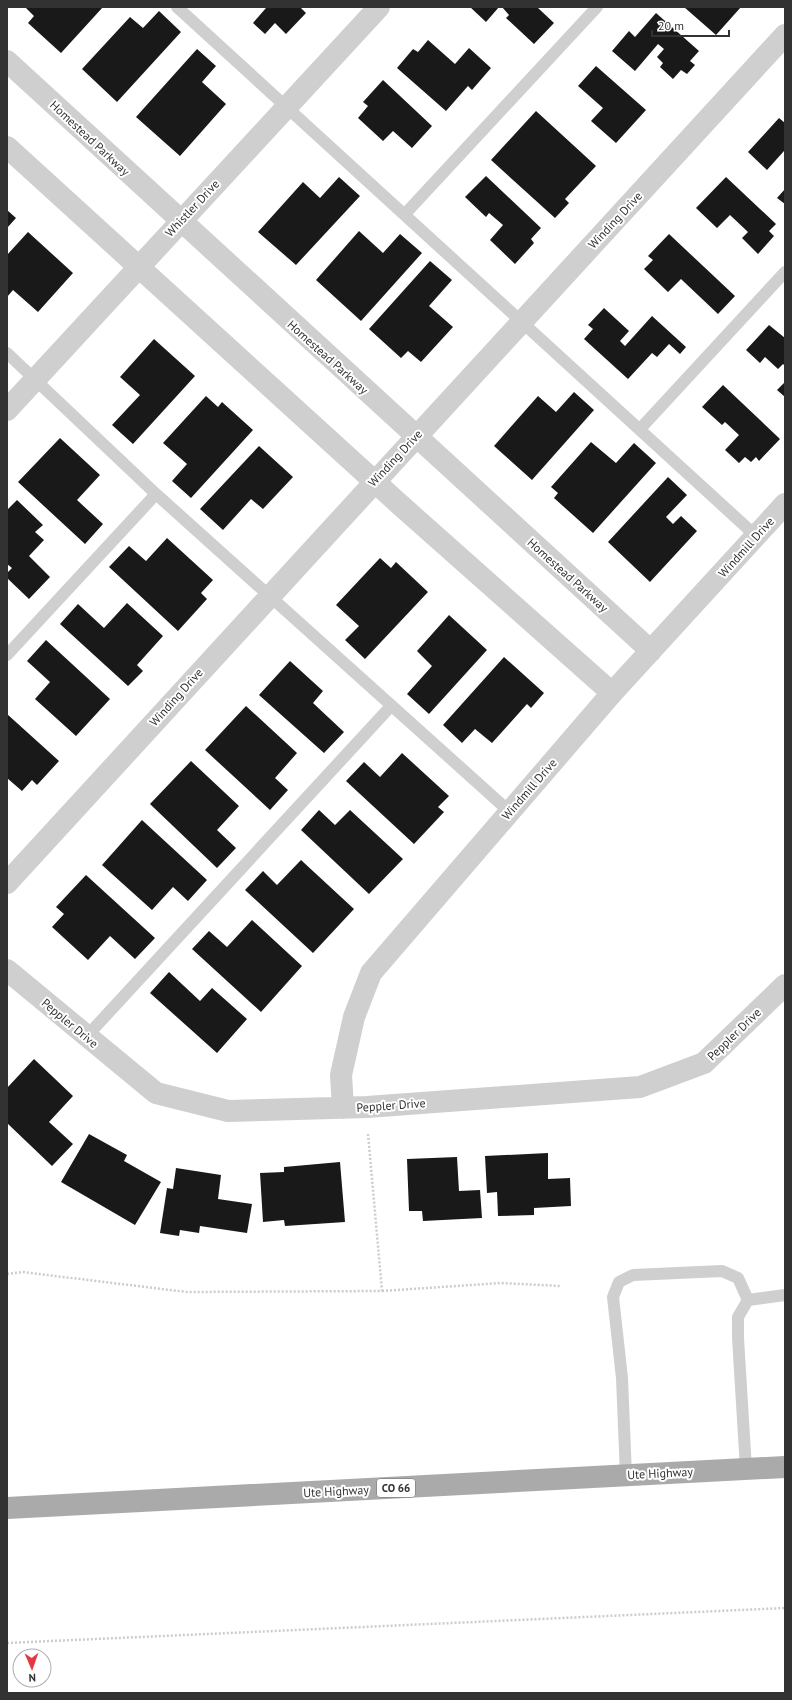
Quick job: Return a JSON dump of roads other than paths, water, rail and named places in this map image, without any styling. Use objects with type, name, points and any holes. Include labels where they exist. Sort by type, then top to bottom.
[{"type":"main road","name":"Ute Highway","points":[[7,1508],[785,1467]]},
{"type":"street","name":"Whistler Drive","points":[[7,410],[379,7]]},
{"type":"street","name":"Winding Drive","points":[[7,883],[374,481],[785,35]]},
{"type":"street","name":"Homestead Parkway","points":[[7,61],[651,651]]},
{"type":"street","points":[[7,147],[138,268],[374,481],[612,693]]},
{"type":"street","name":"Windmill Drive","points":[[342,1108],[341,1075],[354,1016],[371,973],[612,693],[785,504]]},
{"type":"street","name":"Peppler Drive","points":[[7,970],[156,1093],[228,1112],[342,1108],[640,1087],[704,1063],[785,985]]},
{"type":"lane","points":[[177,7],[756,536]]},
{"type":"lane","points":[[405,214],[597,7]]},
{"type":"lane","points":[[640,430],[785,272]]},
{"type":"lane","points":[[7,353],[156,494],[510,812]]},
{"type":"lane","points":[[7,655],[156,494]]},
{"type":"lane","points":[[87,1036],[391,706]]},
{"type":"lane","points":[[626,1475],[622,1378],[613,1297],[619,1282],[633,1275],[722,1271],[738,1278],[748,1300]]},
{"type":"lane","points":[[748,1300],[785,1295]]},
{"type":"lane","points":[[746,1469],[738,1316],[748,1300]]}]
